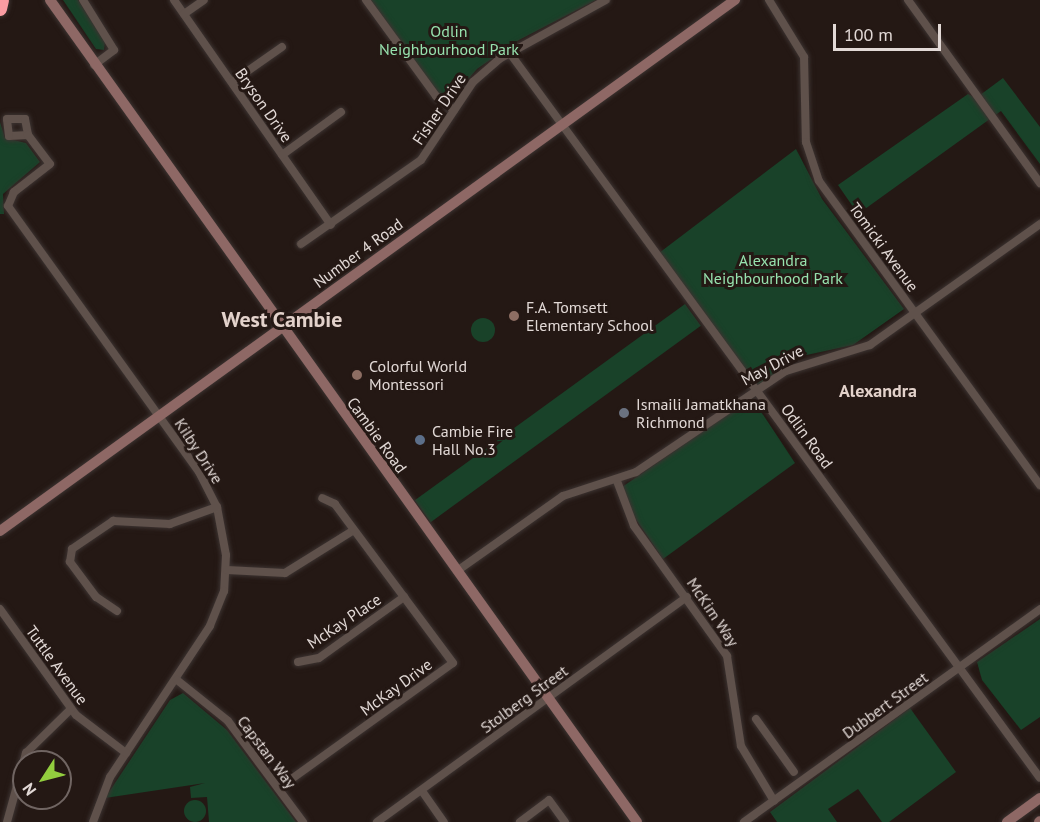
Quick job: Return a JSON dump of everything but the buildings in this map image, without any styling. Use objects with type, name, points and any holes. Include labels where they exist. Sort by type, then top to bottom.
[{"type":"highway","points":[[0,9],[2,0]]},
{"type":"main road","name":"Cambie Road","points":[[50,0],[94,65],[637,822]]},
{"type":"main road","name":"Number 4 Road","points":[[0,531],[735,0]]},
{"type":"main road","points":[[1007,822],[1040,798]]},
{"type":"street","points":[[83,0],[114,50],[94,65]]},
{"type":"street","name":"Bryson Drive","points":[[174,0],[331,225]]},
{"type":"street","points":[[184,14],[204,0]]},
{"type":"street","points":[[366,0],[436,96],[454,110]]},
{"type":"street","name":"Fisher Drive","points":[[301,244],[421,160],[478,76],[509,52],[606,0]]},
{"type":"street","name":"Tomicki Avenue","points":[[769,0],[804,57],[810,163],[915,314],[1040,485]]},
{"type":"street","points":[[908,0],[1040,183]]},
{"type":"street","points":[[232,82],[282,47]]},
{"type":"street","name":"Odlin Road","points":[[509,52],[1040,778]]},
{"type":"street","points":[[282,155],[341,112]]},
{"type":"street","name":"Kilby Drive","points":[[28,135],[50,164],[14,192],[8,206],[159,415],[217,507],[227,570],[218,610],[177,680],[126,753],[99,797],[93,822]]},
{"type":"street","name":"May Drive","points":[[457,572],[563,496],[616,481],[756,389],[802,362],[870,345],[1040,224]]},
{"type":"street","name":"McKim Way","points":[[616,481],[633,526],[687,597],[727,656],[741,746],[774,801]]},
{"type":"street","name":"McKay Drive","points":[[279,788],[453,663],[335,504],[322,498]]},
{"type":"street","points":[[117,611],[96,597],[70,562],[72,549],[113,521],[170,524],[217,507]]},
{"type":"street","points":[[227,570],[285,573],[354,530]]},
{"type":"street","name":"McKay Place","points":[[298,662],[319,658],[404,597]]},
{"type":"street","name":"Stolberg Street","points":[[377,822],[687,597]]},
{"type":"street","name":"Dubbert Street","points":[[744,822],[1040,609]]},
{"type":"street","name":"Tuttle Avenue","points":[[1,614],[71,709],[126,753]]},
{"type":"street","name":"Capstan Way","points":[[177,680],[228,721],[303,822]]},
{"type":"street","points":[[7,822],[26,753],[71,709]]},
{"type":"street","points":[[756,719],[794,772]]},
{"type":"street","points":[[422,791],[444,822]]},
{"type":"street","points":[[520,822],[549,800],[565,822]]},
{"type":"green space","points":[[63,0],[78,0],[105,42],[104,50],[96,49]]},
{"type":"green space","name":"Odlin Neighbourhood Park","points":[[371,0],[596,0],[519,40],[477,69],[451,99],[439,95]]},
{"type":"green space","points":[[1003,78],[1040,127],[1040,164],[1001,111],[858,214],[838,185],[968,94],[976,98]]},
{"type":"green space","points":[[0,122],[5,138],[26,143],[40,162],[3,194],[4,214],[0,214]]},
{"type":"green space","name":"Alexandra Neighbourhood Park","points":[[796,149],[822,199],[904,309],[853,345],[802,356],[759,388],[659,253]]},
{"type":"green space","points":[[685,304],[701,326],[431,522],[415,500]]},
{"type":"green space","points":[[483,318],[491,322],[495,330],[491,338],[483,342],[475,338],[471,330],[475,322]]},
{"type":"green space","points":[[752,398],[795,463],[663,559],[635,518],[622,487]]},
{"type":"green space","points":[[1040,619],[1040,717],[1021,730],[982,680],[977,662]]},
{"type":"green space","points":[[183,693],[227,730],[296,822],[209,822],[207,797],[191,798],[190,787],[205,783],[105,798],[170,700]]},
{"type":"green space","points":[[910,708],[956,772],[889,822],[882,822],[858,789],[828,809],[837,822],[777,822],[770,812]]},
{"type":"green space","points":[[195,800],[203,803],[206,811],[203,819],[195,822],[187,819],[184,811],[187,803]]},
{"type":"place","name":"F.A. Tomsett Elementary School","points":[[514,316]]},
{"type":"place","name":"Colorful World Montessori","points":[[357,375]]},
{"type":"place","name":"Ismaili Jamatkhana Richmond","points":[[624,413]]},
{"type":"place","name":"Cambie Fire Hall No.3","points":[[420,440]]},
{"type":"district","name":"West Cambie","points":[[282,320]]},
{"type":"district","name":"Alexandra","points":[[878,391]]}]
